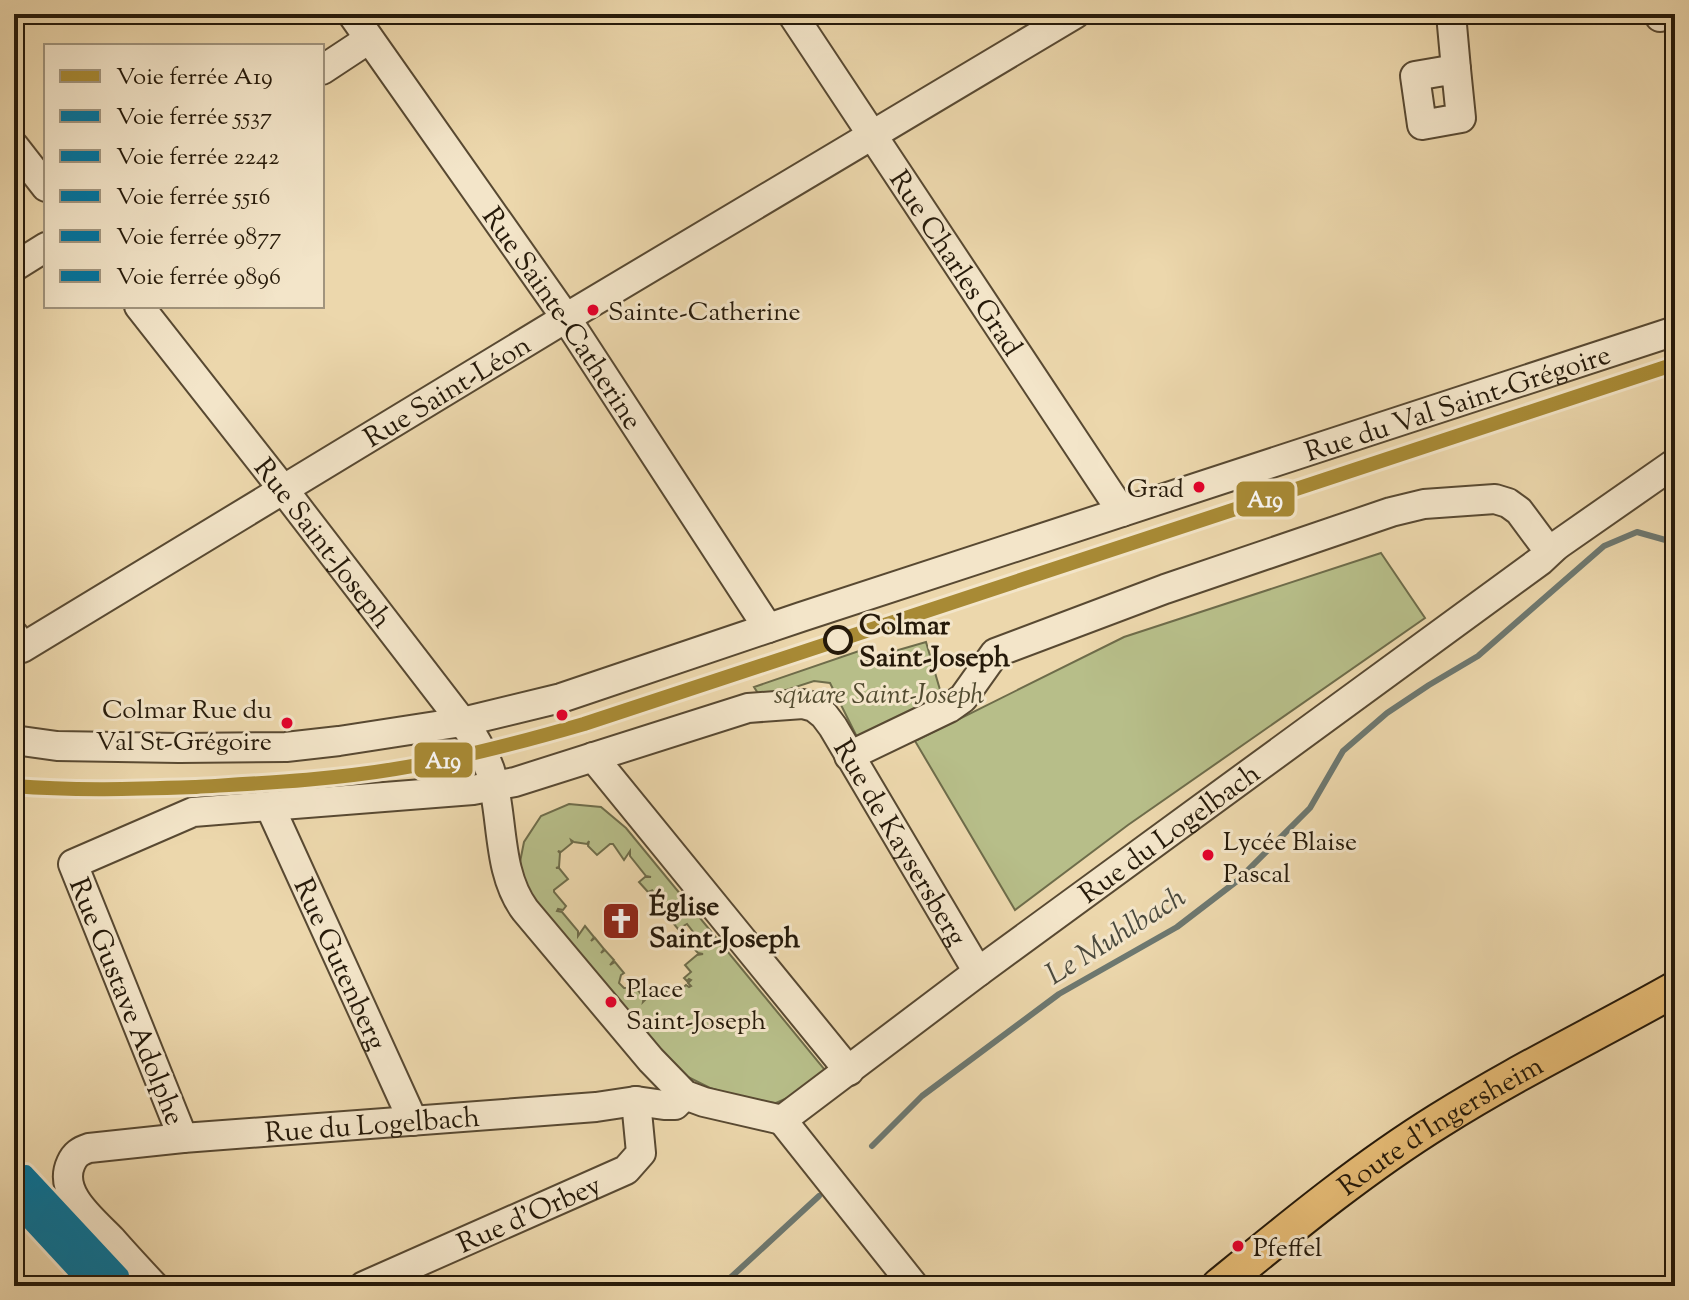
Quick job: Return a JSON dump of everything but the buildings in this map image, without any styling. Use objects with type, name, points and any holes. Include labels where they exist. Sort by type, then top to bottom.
[{"type":"main road","name":"Route d'Ingersheim","points":[[1237,1281],[1341,1188],[1440,1120],[1675,989]]},
{"type":"street","name":"Rue Sainte-Catherine","points":[[352,14],[566,318],[768,628]]},
{"type":"street","name":"Rue Charles Grad","points":[[792,14],[1122,512]]},
{"type":"street","name":"Rue Saint-Léon","points":[[18,642],[284,490],[1075,14]]},
{"type":"street","points":[[1451,14],[1456,69]]},
{"type":"street","points":[[324,69],[369,39]]},
{"type":"street","points":[[14,146],[44,184]]},
{"type":"street","points":[[14,267],[44,248]]},
{"type":"street","name":"Rue Saint-Joseph","points":[[141,308],[473,736],[490,770],[494,786]]},
{"type":"street","name":"Rue du Val Saint-Grégoire","points":[[14,740],[61,737],[179,748],[286,747],[462,722],[561,698],[1675,331]]},
{"type":"street","name":"Rue du Logelbach","points":[[782,1120],[978,972],[1540,561],[1556,546],[1675,463]]},
{"type":"street","points":[[849,756],[949,708],[963,698],[995,653],[1165,589],[1391,512],[1424,504],[1495,499],[1519,511],[1545,546],[1556,546]]},
{"type":"street","name":"Rue de Kaysersberg","points":[[593,757],[748,708],[803,704],[814,707],[824,715],[978,972]]},
{"type":"street","points":[[14,720],[61,737]]},
{"type":"street","points":[[849,1071],[593,757],[494,786],[506,862],[516,898],[651,1060],[685,1095],[782,1120],[914,1286]]},
{"type":"street","name":"Rue Gustave Adolphe","points":[[183,1138],[73,864],[193,812],[494,786]]},
{"type":"street","name":"Rue Gutenberg","points":[[270,807],[413,1121]]},
{"type":"street","name":"Rue du Logelbach","points":[[154,1286],[77,1202],[68,1183],[67,1171],[79,1152],[89,1148],[183,1138],[596,1107],[636,1101],[675,1105],[685,1095]]},
{"type":"street","name":"Rue d'Orbey","points":[[364,1286],[626,1170],[641,1153],[636,1101]]},
{"type":"green space","points":[[1381,553],[1425,618],[1128,825],[1015,910],[915,741],[1124,637]]},
{"type":"green space","name":"square Saint-Joseph","points":[[926,642],[943,700],[858,739],[830,683],[814,681],[761,698],[754,687],[859,651],[863,662]]},
{"type":"green space","name":"Place Saint-Joseph","points":[[569,804],[601,807],[626,828],[825,1070],[794,1095],[776,1103],[754,1101],[710,1088],[680,1073],[641,1031],[533,898],[520,862],[524,842],[541,816]],"holes":[[[571,840],[587,844],[589,841],[588,846],[597,855],[613,844],[624,860],[630,851],[630,856],[646,876],[651,877],[639,882],[648,892],[653,890],[649,894],[658,904],[663,902],[659,906],[668,917],[672,914],[669,918],[678,929],[687,924],[694,933],[688,942],[703,954],[685,965],[691,972],[684,978],[691,980],[688,983],[691,986],[686,985],[677,997],[670,995],[673,992],[670,989],[663,995],[657,988],[643,1002],[644,997],[634,986],[624,988],[619,983],[624,973],[615,962],[610,965],[614,960],[605,950],[601,953],[604,949],[595,938],[591,941],[594,937],[585,926],[578,936],[578,931],[562,912],[557,911],[566,906],[554,890],[568,879],[556,868],[559,867],[558,851],[572,843]]]},
{"type":"waterway","name":"Le Muhlbach","points":[[872,1146],[922,1096],[1059,994],[1177,927],[1237,881],[1310,808],[1343,751],[1387,713],[1478,656],[1604,546],[1637,532],[1669,541]]},
{"type":"waterway","points":[[725,1286],[819,1196]]},
{"type":"rail line","name":"A19","points":[[14,786],[128,789],[296,781],[419,765],[514,744],[584,724],[1675,364]]},
{"type":"rail line","name":"5537","points":[[14,1168],[124,1286]]},
{"type":"rail line","name":"9896","points":[[26,1172],[122,1275]]},
{"type":"rail line","name":"2242","points":[[14,1183],[110,1286]]},
{"type":"rail line","name":"9877","points":[[14,1191],[102,1286]]},
{"type":"rail line","name":"5516","points":[[14,1206],[88,1286]]},
{"type":"place","name":"Sainte-Catherine","points":[[593,310]]},
{"type":"place","name":"Grad","points":[[1199,487]]},
{"type":"place","name":"Colmar Saint-Joseph","points":[[838,640]]},
{"type":"place","name":"Colmar Rue du Val St-Grégoire","points":[[287,723]]},
{"type":"place","name":"Lycée Blaise Pascal","points":[[1208,855]]},
{"type":"place","name":"Église Saint-Joseph","points":[[621,921]]},
{"type":"place","name":"Place Saint-Joseph","points":[[611,1002]]},
{"type":"place","name":"Pfeffel","points":[[1238,1246]]}]
